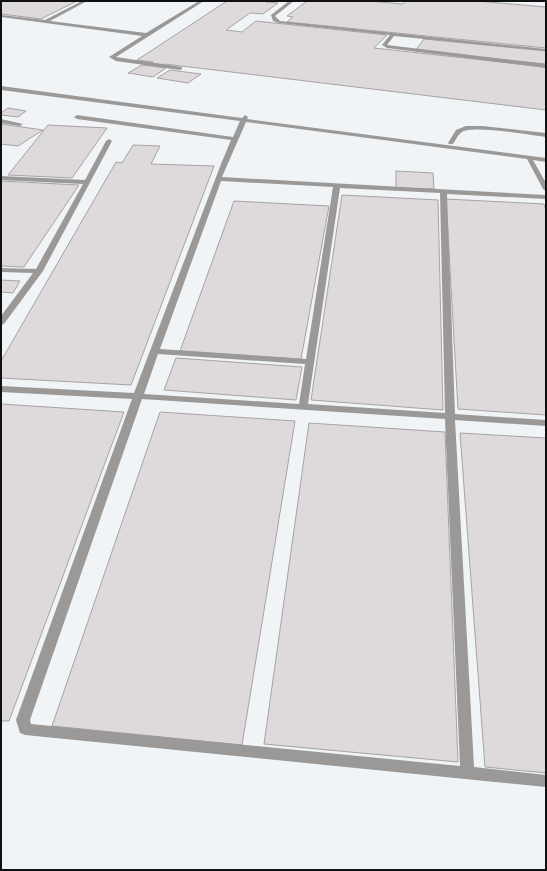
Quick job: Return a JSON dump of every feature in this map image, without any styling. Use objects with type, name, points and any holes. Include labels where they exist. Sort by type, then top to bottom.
[{"type":"street","points":[[45,22],[85,1]]},
{"type":"street","points":[[180,68],[116,59],[112,57],[202,1]]},
{"type":"street","points":[[292,1],[273,16],[274,20],[279,22],[546,50]]},
{"type":"street","points":[[1,16],[147,34]]},
{"type":"street","points":[[393,34],[384,45],[387,48],[546,66]]},
{"type":"street","points":[[1,84],[546,160]]},
{"type":"street","points":[[1,88],[244,119],[546,154]]},
{"type":"street","points":[[77,117],[234,139]]},
{"type":"street","points":[[244,119],[234,139],[154,351],[23,720],[25,729],[546,781]]},
{"type":"street","points":[[1,121],[20,124]]},
{"type":"street","points":[[451,143],[458,131],[472,128],[546,134]]},
{"type":"street","points":[[1,323],[39,272],[109,141]]},
{"type":"street","points":[[529,158],[546,189]]},
{"type":"street","points":[[1,178],[87,182]]},
{"type":"street","points":[[219,179],[546,197]]},
{"type":"street","points":[[303,406],[337,186]]},
{"type":"street","points":[[443,191],[450,416],[467,772]]},
{"type":"street","points":[[1,270],[39,272]]},
{"type":"street","points":[[154,351],[310,362]]},
{"type":"street","points":[[1,389],[303,406],[546,423]]},
{"type":"building","points":[[1,1],[77,1],[41,19],[1,14]]},
{"type":"building","points":[[227,1],[267,1],[266,2],[278,3],[263,14],[250,13],[226,30],[242,32],[256,21],[387,35],[374,48],[546,67],[546,110],[165,64],[163,65],[137,60]]},
{"type":"building","points":[[307,1],[369,1],[403,4],[406,1],[477,1],[546,7],[546,48],[287,22],[293,17],[287,16]]},
{"type":"building","points":[[424,39],[546,51],[546,64],[415,51]]},
{"type":"building","points":[[142,65],[166,68],[153,77],[128,73]]},
{"type":"building","points":[[170,70],[201,74],[188,83],[157,78]]},
{"type":"building","points":[[8,108],[26,111],[18,117],[1,115],[1,113]]},
{"type":"building","points":[[1,124],[43,130],[18,146],[1,144]]},
{"type":"building","points":[[48,125],[107,128],[72,178],[8,175]]},
{"type":"building","points":[[133,145],[160,146],[151,164],[214,166],[131,385],[1,378],[1,361],[116,162],[122,163]]},
{"type":"building","points":[[396,171],[433,173],[434,189],[396,188]]},
{"type":"building","points":[[1,181],[79,185],[24,267],[1,266]]},
{"type":"building","points":[[342,195],[438,200],[443,410],[311,400]]},
{"type":"building","points":[[446,199],[544,204],[546,211],[546,415],[458,409]]},
{"type":"building","points":[[234,201],[329,206],[301,359],[180,351]]},
{"type":"building","points":[[1,280],[20,281],[13,293],[1,292]]},
{"type":"building","points":[[176,358],[302,367],[296,400],[164,390]]},
{"type":"building","points":[[1,404],[124,412],[9,721],[1,721]]},
{"type":"building","points":[[160,412],[295,421],[242,745],[52,726]]},
{"type":"building","points":[[309,423],[445,432],[458,762],[264,744]]},
{"type":"building","points":[[460,433],[546,438],[546,773],[485,767]]}]
